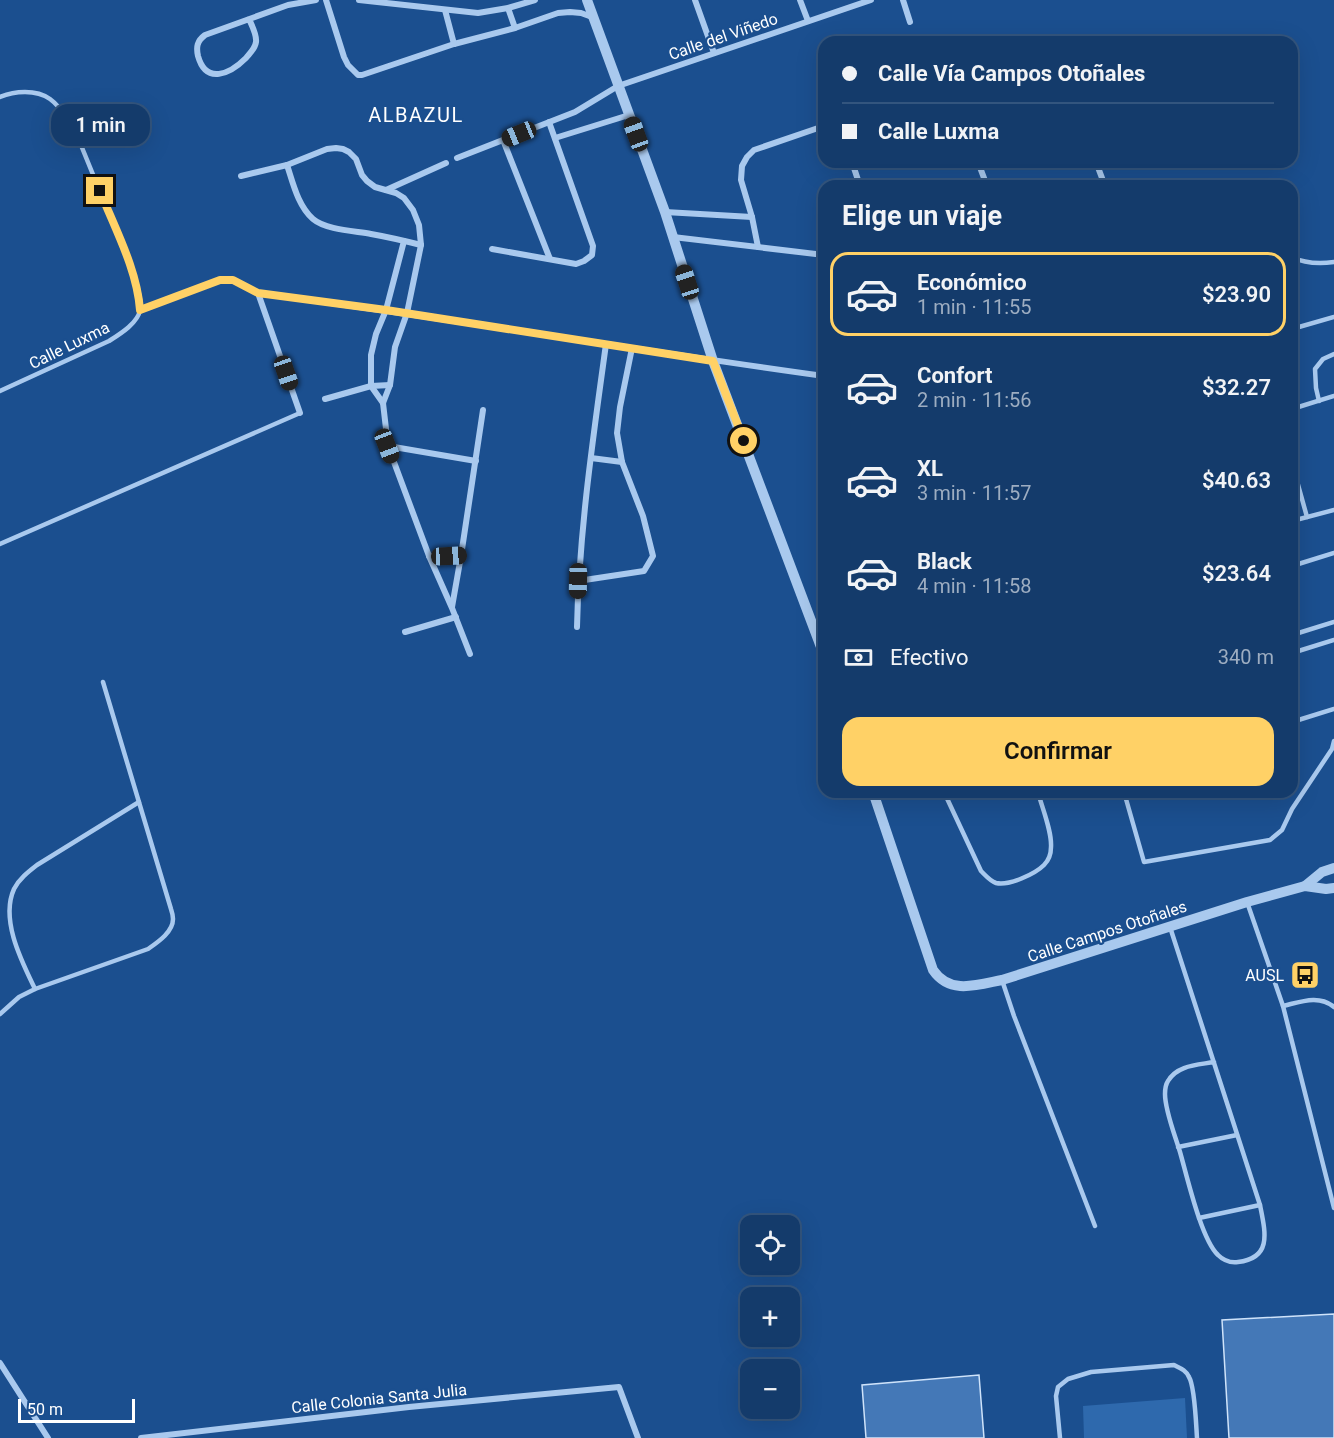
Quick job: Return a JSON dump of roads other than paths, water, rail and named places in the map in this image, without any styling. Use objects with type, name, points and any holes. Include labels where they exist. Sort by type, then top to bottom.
[{"type":"street","points":[[249,19],[256,36],[256,44],[252,51],[240,64],[222,74],[214,74],[206,70],[202,66],[197,50],[198,41],[205,35],[249,19],[288,5],[316,0]]},
{"type":"street","points":[[326,0],[344,57],[358,75],[558,13],[581,13],[592,17]]},
{"type":"street","points":[[359,0],[478,13],[535,0]]},
{"type":"street","points":[[587,0],[665,212],[713,361],[818,639]]},
{"type":"street","points":[[695,0],[714,53]]},
{"type":"street","points":[[800,0],[808,21]]},
{"type":"street","name":"Calle del Viñedo","points":[[457,158],[575,112],[618,86],[871,0]]},
{"type":"street","points":[[903,0],[910,22]]},
{"type":"street","points":[[508,8],[515,28]]},
{"type":"street","points":[[445,10],[454,44]]},
{"type":"street","points":[[555,138],[629,115]]},
{"type":"street","points":[[492,249],[576,264],[592,255],[593,246],[549,122]]},
{"type":"street","points":[[758,247],[741,180],[742,166],[754,150],[818,128]]},
{"type":"street","points":[[503,140],[549,259]]},
{"type":"street","points":[[241,176],[288,165],[327,149],[343,149],[356,159],[367,182],[375,187],[396,193],[404,198],[413,210],[421,245],[407,313],[395,346],[390,385],[383,403],[387,446],[470,654]]},
{"type":"street","points":[[386,190],[446,163]]},
{"type":"street","points":[[288,165],[299,199],[314,220],[327,226],[421,245]]},
{"type":"street","points":[[665,212],[752,217]]},
{"type":"street","points":[[673,237],[818,254]]},
{"type":"street","points":[[383,403],[371,386],[371,355],[376,333],[386,310],[404,241]]},
{"type":"street","points":[[300,413],[258,293],[407,313],[818,375]]},
{"type":"street","points":[[577,627],[578,581],[606,344]]},
{"type":"street","points":[[578,581],[644,571],[653,556],[643,516],[622,462],[617,434],[632,348]]},
{"type":"street","points":[[325,399],[371,386],[390,385]]},
{"type":"street","points":[[452,608],[483,410]]},
{"type":"street","points":[[387,446],[476,461]]},
{"type":"street","points":[[591,458],[622,462]]},
{"type":"street","points":[[429,556],[461,556]]},
{"type":"street","points":[[405,632],[456,617]]},
{"type":"street","name":"Calle Campos Otoñales","points":[[875,798],[929,958],[938,977],[946,983],[957,986],[973,986],[1002,980],[1247,902],[1305,886],[1334,888]]},
{"type":"street","name":"Calle Campos Otoñales","points":[[1305,886],[1322,872],[1334,868]]},
{"type":"street","points":[[0,1363],[48,1438]]},
{"type":"street","name":"Calle Colonia Santa Julia","points":[[141,1438],[410,1407],[619,1387],[638,1438]]},
{"type":"lane","points":[[0,97],[10,93],[29,92],[49,98],[74,128],[134,275],[140,310],[220,280],[233,280],[258,293]]},
{"type":"lane","points":[[1298,260],[1334,262]]},
{"type":"lane","name":"Calle Luxma","points":[[0,391],[109,341],[125,331],[140,310]]},
{"type":"lane","points":[[1298,327],[1334,317]]},
{"type":"lane","points":[[1319,401],[1316,369],[1323,359],[1334,354]]},
{"type":"lane","points":[[1298,408],[1334,396]]},
{"type":"lane","points":[[0,544],[300,413]]},
{"type":"lane","points":[[1298,485],[1307,517]]},
{"type":"lane","points":[[1298,519],[1334,510]]},
{"type":"lane","points":[[1298,564],[1334,553]]},
{"type":"lane","points":[[1298,634],[1334,622]]},
{"type":"lane","points":[[1298,651],[1334,640]]},
{"type":"lane","points":[[0,1014],[19,997],[35,989],[148,949],[171,928],[173,919],[171,909],[103,682]]},
{"type":"lane","points":[[1298,720],[1334,709]]},
{"type":"lane","points":[[1126,798],[1144,862],[1270,840],[1282,830],[1292,809],[1332,749],[1334,741]]},
{"type":"lane","points":[[947,798],[981,872],[990,880],[998,883],[1011,882],[1037,871],[1049,857],[1051,840],[1040,798]]},
{"type":"lane","points":[[35,989],[15,945],[9,906],[14,889],[37,865],[140,802]]},
{"type":"lane","points":[[1247,902],[1283,1006],[1334,1208]]},
{"type":"lane","points":[[1170,927],[1214,1062],[1237,1135],[1260,1205],[1263,1218],[1264,1246],[1262,1252],[1257,1257],[1244,1262],[1232,1263],[1223,1260],[1212,1249],[1199,1218],[1164,1091],[1176,1072],[1186,1067],[1214,1062]]},
{"type":"lane","points":[[1002,980],[1095,1226]]},
{"type":"lane","points":[[1283,1006],[1314,999],[1330,1003],[1334,1007]]},
{"type":"lane","points":[[1178,1147],[1237,1135]]},
{"type":"lane","points":[[1199,1218],[1260,1205]]},
{"type":"lane","points":[[1060,1438],[1056,1396],[1058,1387],[1068,1379],[1091,1372],[1174,1365],[1183,1369],[1191,1384],[1197,1438]]},
{"type":"place","name":"AUSL","points":[[1305,975]]},
{"type":"district","name":"ALBAZUL","points":[[416,115]]}]
